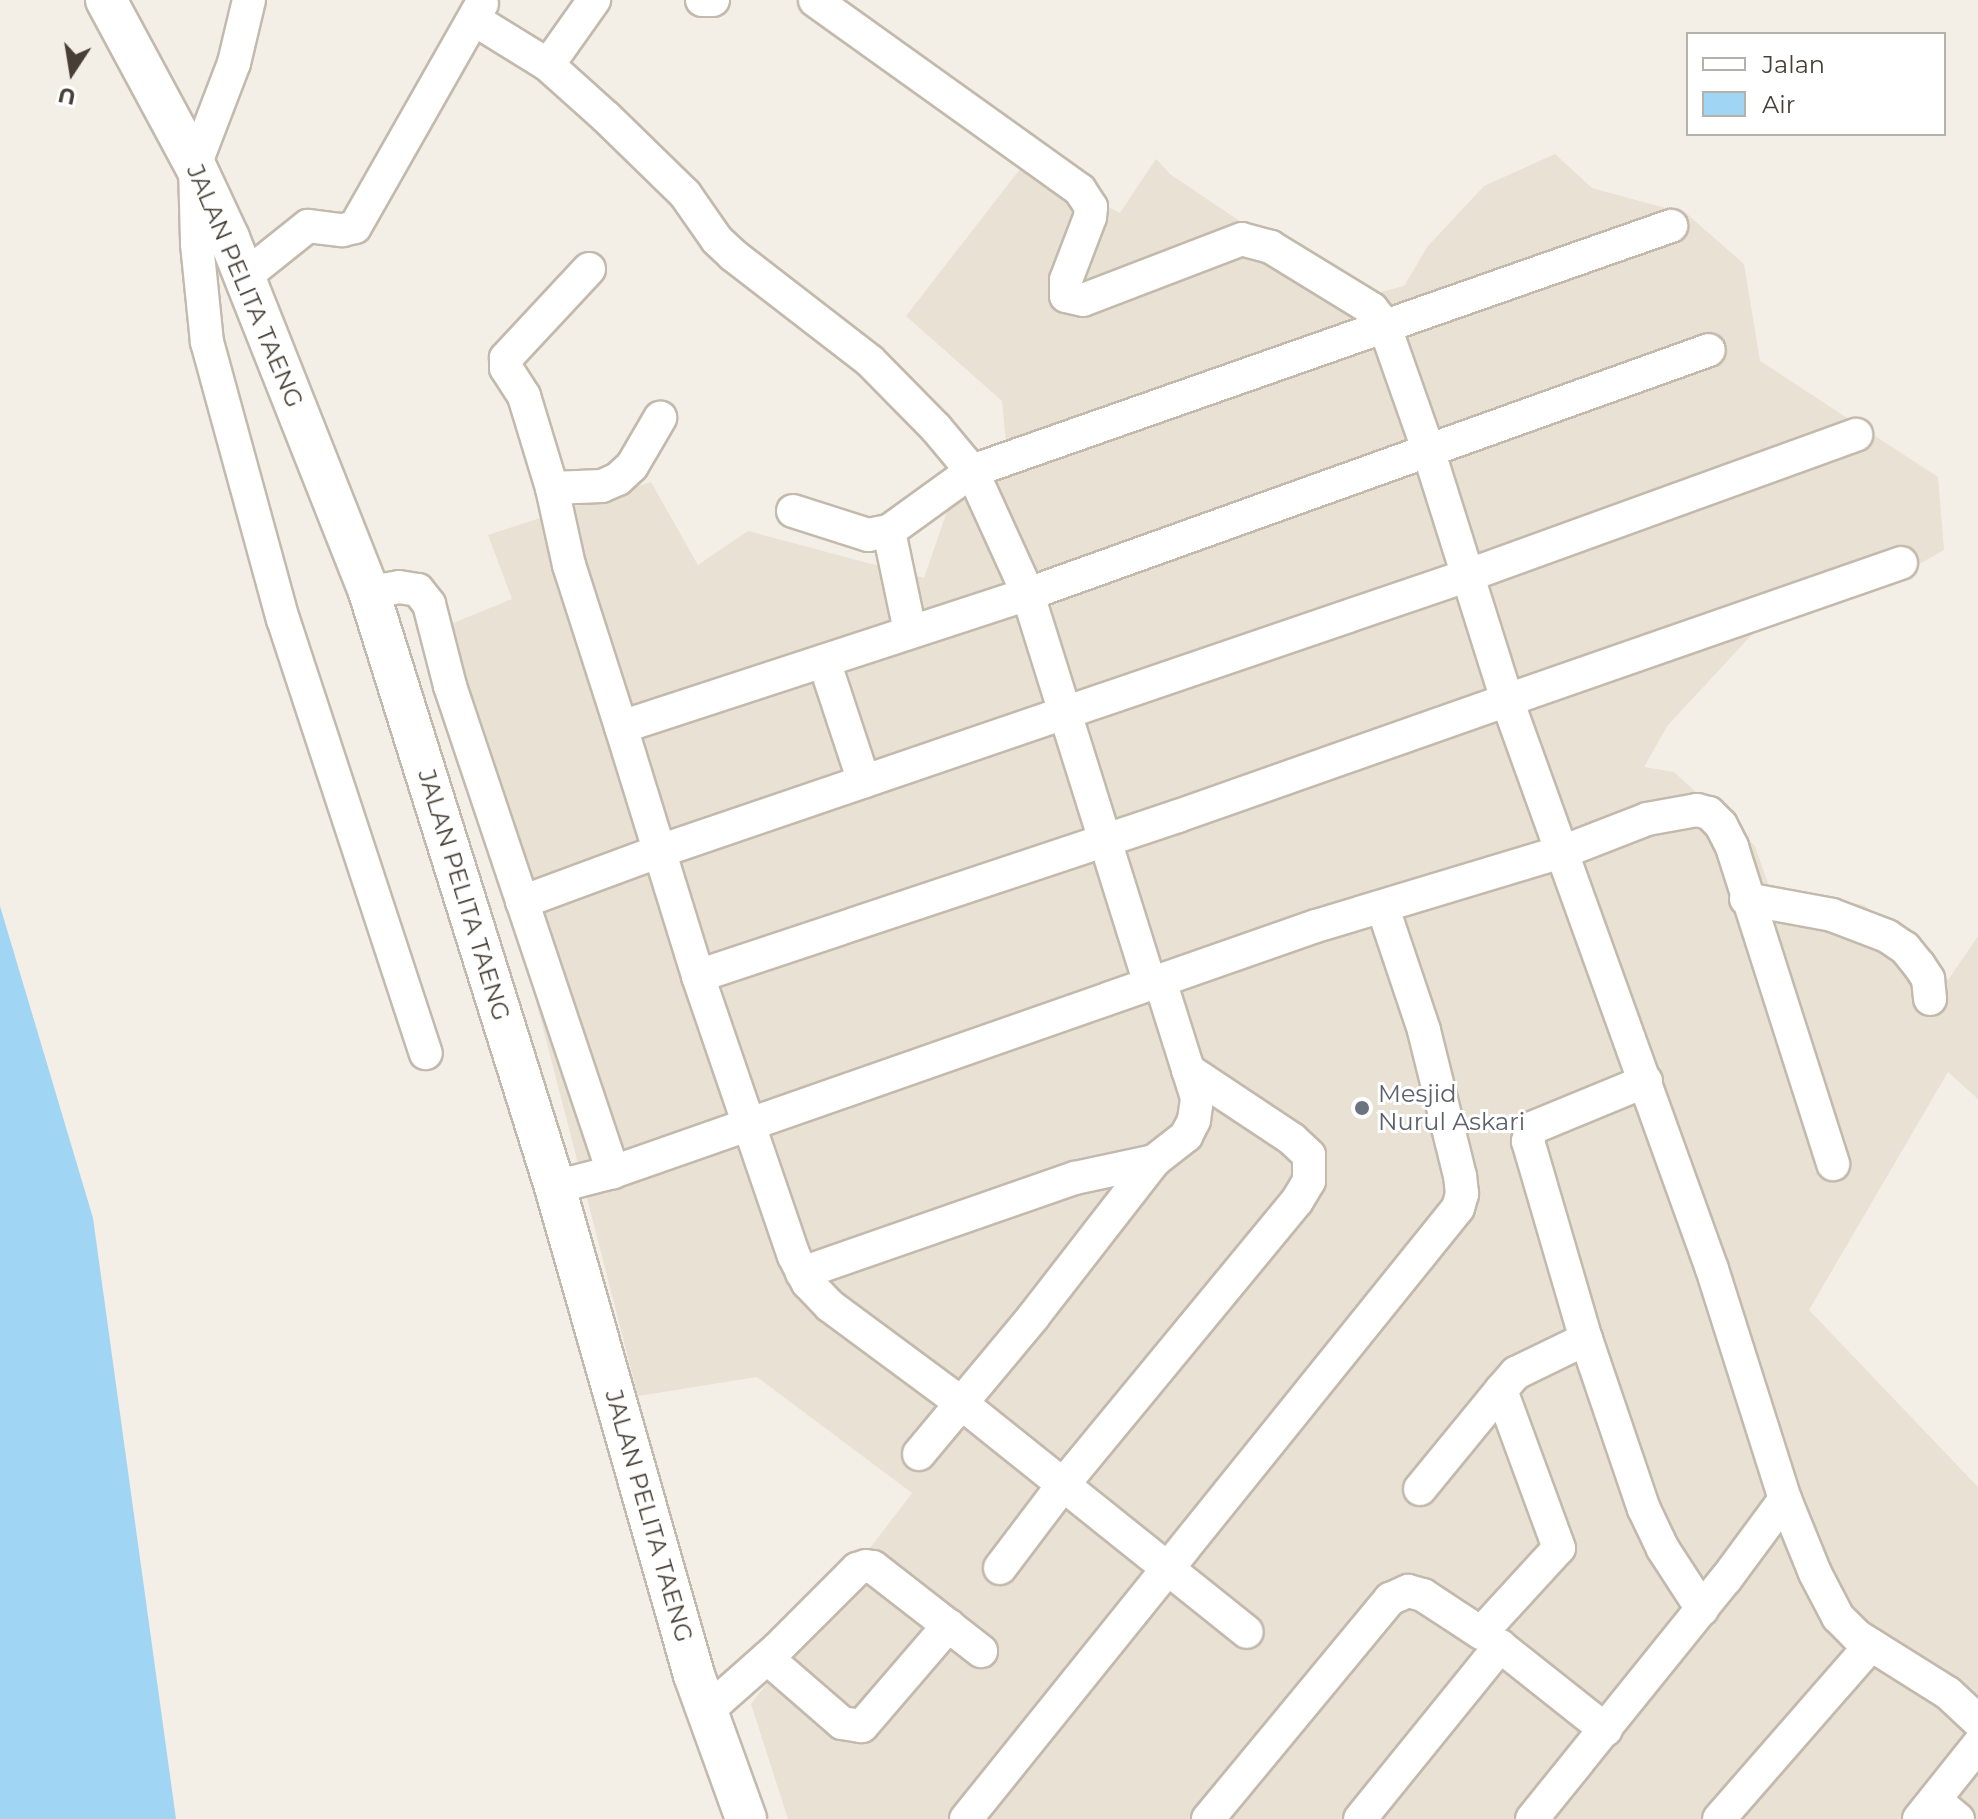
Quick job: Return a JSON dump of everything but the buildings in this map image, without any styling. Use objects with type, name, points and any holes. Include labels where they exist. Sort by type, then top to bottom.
[{"type":"street","name":"JALAN PELITA TAENG","points":[[106,0],[195,165],[244,277],[369,592],[555,1187],[707,1711],[746,1819]]},
{"type":"street","points":[[249,0],[234,63],[195,165],[197,244],[207,342],[283,619],[426,1053]]},
{"type":"street","points":[[548,65],[594,0]]},
{"type":"street","points":[[702,0],[713,0]]},
{"type":"street","points":[[815,0],[1080,190],[1091,207],[1066,280],[1064,293],[1070,298],[1083,300],[1231,240],[1242,239],[1271,247],[1309,268],[1361,301],[1384,324],[1429,452],[1507,700],[1565,851],[1712,1269],[1785,1499],[1827,1600],[1838,1617],[1871,1645],[1948,1693],[1978,1721]]},
{"type":"street","points":[[244,277],[308,226],[343,230],[355,227],[475,6],[548,65],[685,194],[717,240],[733,255],[870,361],[936,428],[972,471],[1028,594],[1107,840],[1197,1098],[1194,1120],[1186,1136],[1154,1161],[1033,1317],[919,1454]]},
{"type":"street","points":[[793,511],[868,535],[889,531],[972,471],[1384,324],[1671,226]]},
{"type":"street","points":[[589,269],[506,358],[506,368],[524,396],[552,488],[569,565],[698,976],[802,1273],[830,1306],[961,1403],[1247,1632]]},
{"type":"street","points":[[621,727],[1028,594],[1709,350]]},
{"type":"street","points":[[552,488],[602,486],[618,479],[632,466],[660,418]]},
{"type":"street","points":[[522,902],[660,851],[1466,576],[1856,435]]},
{"type":"street","points":[[889,531],[910,631]]},
{"type":"street","points":[[698,976],[1107,840],[1901,563]]},
{"type":"street","points":[[369,592],[399,587],[418,590],[429,604],[450,686],[613,1172]]},
{"type":"street","points":[[824,661],[864,782]]},
{"type":"street","points":[[555,1187],[613,1172],[1316,926],[1565,851],[1647,819],[1697,810],[1709,813],[1721,825],[1732,847],[1746,899],[1833,1164]]},
{"type":"street","points":[[1746,899],[1832,915],[1887,936],[1905,948],[1919,965],[1928,979],[1930,999]]},
{"type":"street","points":[[966,1819],[1458,1208],[1462,1194],[1460,1176],[1424,1030],[1383,908]]},
{"type":"street","points":[[1000,1568],[1062,1486],[1297,1201],[1309,1181],[1309,1155],[1292,1139],[1188,1070]]},
{"type":"street","points":[[1646,1081],[1529,1132],[1586,1339],[1644,1509],[1663,1549],[1702,1609]]},
{"type":"street","points":[[802,1273],[1075,1178],[1154,1161]]},
{"type":"street","points":[[1420,1489],[1516,1373],[1586,1339]]},
{"type":"street","points":[[1208,1819],[1390,1599],[1408,1591],[1423,1595],[1481,1633],[1559,1548],[1501,1390]]},
{"type":"street","points":[[1532,1819],[1702,1609],[1785,1499]]},
{"type":"street","points":[[707,1711],[767,1658],[857,1569],[866,1566],[873,1567],[981,1651]]},
{"type":"street","points":[[767,1658],[842,1723],[862,1726],[949,1625]]},
{"type":"street","points":[[1719,1819],[1871,1645]]},
{"type":"street","points":[[1360,1819],[1500,1646],[1606,1730]]},
{"type":"street","points":[[1937,1813],[1978,1745]]},
{"type":"shaded area","points":[[1555,154],[1592,188],[1687,214],[1744,264],[1760,361],[1938,477],[1944,550],[1865,595],[1760,626],[1668,725],[1644,767],[1674,772],[1755,846],[1770,889],[1864,905],[1948,980],[1978,936],[1978,1099],[1948,1072],[1809,1310],[1978,1487],[1978,1819],[788,1819],[751,1704],[912,1493],[757,1377],[638,1396],[505,881],[429,633],[512,599],[488,535],[651,482],[698,565],[748,531],[924,578],[953,494],[1007,453],[1002,401],[906,316],[1024,164],[1120,213],[1156,159],[1170,174],[1247,226],[1365,296],[1404,286],[1428,246],[1484,186]]},
{"type":"water","points":[[0,906],[93,1218],[176,1819],[0,1819]]},
{"type":"place","name":"Mesjid Nurul Askari","points":[[1362,1108]]}]
